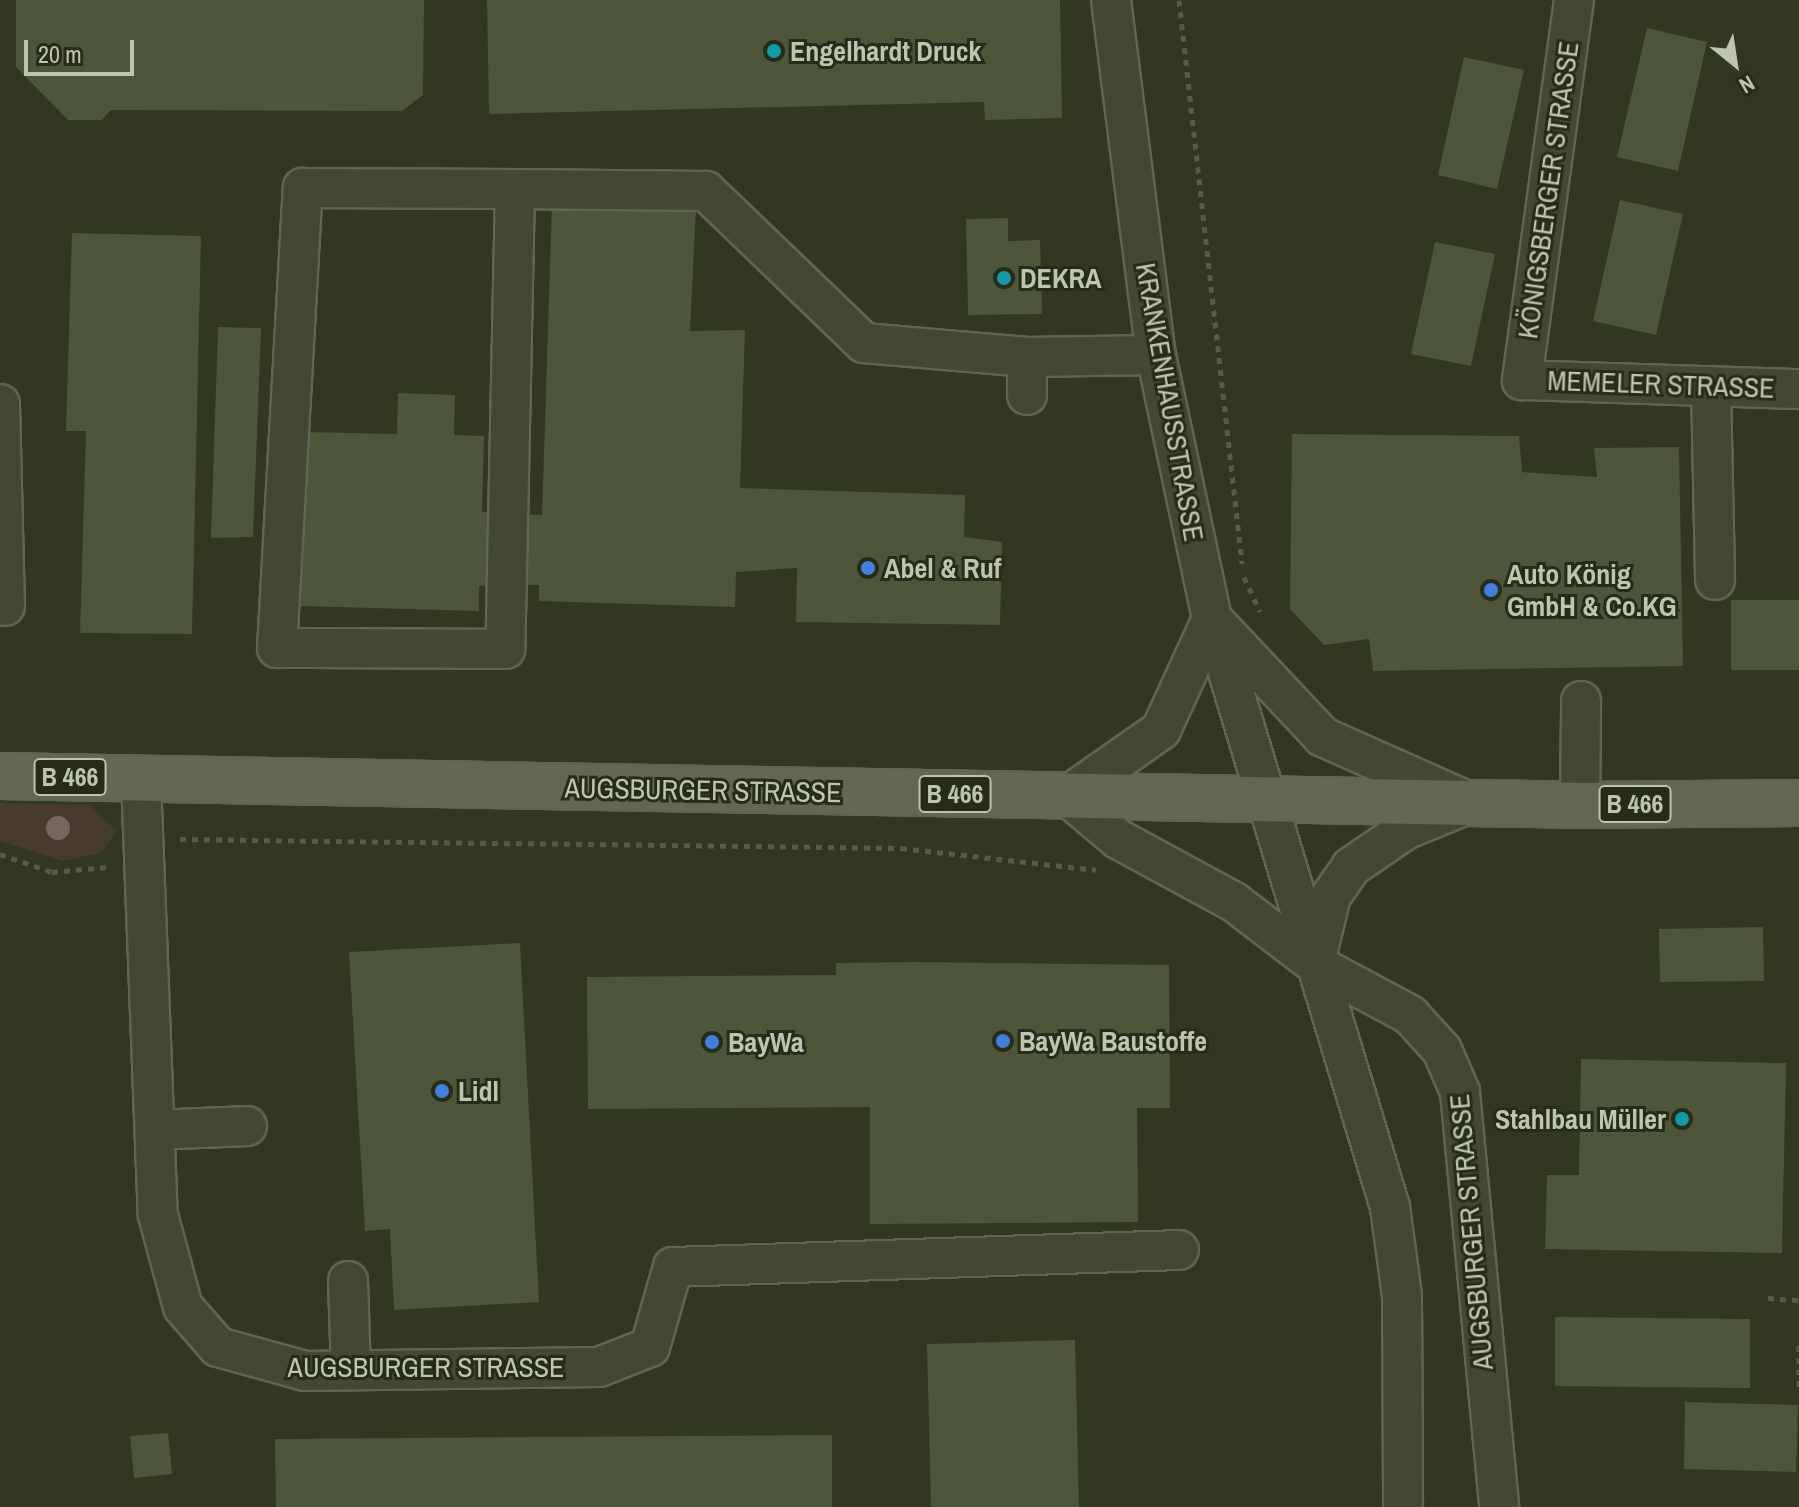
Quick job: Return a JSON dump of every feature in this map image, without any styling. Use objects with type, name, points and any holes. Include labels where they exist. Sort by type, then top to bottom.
[{"type":"main road","name":"AUGSBURGER STRASSE","points":[[0,776],[1067,796],[1265,796],[1580,805],[1799,803]]},
{"type":"street","name":"KRANKENHAUSSTRASSE","points":[[1111,0],[1156,355],[1212,619],[1265,796]]},
{"type":"street","name":"KÖNIGSBERGER STRASSE","points":[[1522,380],[1574,0]]},
{"type":"street","points":[[515,189],[505,649],[277,648],[303,188],[515,189],[706,191],[864,343],[1027,357],[1156,355]]},
{"type":"street","points":[[1027,357],[1027,395]]},
{"type":"street","name":"MEMELER STRASSE","points":[[1522,380],[1799,389]]},
{"type":"street","points":[[1711,386],[1715,580]]},
{"type":"street","points":[[0,404],[5,606]]},
{"type":"street","points":[[1067,796],[1161,730],[1212,619],[1323,737],[1471,803]]},
{"type":"street","points":[[1580,805],[1581,701]]},
{"type":"street","name":"AUGSBURGER STRASSE","points":[[141,779],[158,1215],[183,1307],[218,1347],[263,1365],[351,1370],[599,1367],[650,1347],[673,1267],[1179,1250]]},
{"type":"street","name":"AUGSBURGER STRASSE","points":[[1067,796],[1118,839],[1234,902],[1315,964],[1410,1015],[1454,1072],[1499,1507]]},
{"type":"street","points":[[1265,796],[1315,964],[1365,1106],[1398,1255],[1403,1507]]},
{"type":"street","points":[[1315,964],[1331,896],[1351,867],[1405,830],[1471,803]]},
{"type":"street","points":[[155,1130],[247,1126]]},
{"type":"street","points":[[348,1281],[351,1370]]},
{"type":"path","points":[[1179,0],[1243,575],[1266,626]]},
{"type":"path","points":[[0,854],[52,872],[91,871],[195,836],[583,839],[901,848],[1059,861],[1113,874]]},
{"type":"path","points":[[1768,1298],[1799,1300]]},
{"type":"path","points":[[1799,1345],[1799,1391]]},
{"type":"shaded area","points":[[0,803],[89,805],[117,831],[101,853],[62,861],[0,841]]},
{"type":"building","points":[[16,0],[424,0],[423,95],[402,111],[111,110],[102,120],[68,120],[16,67]]},
{"type":"building","name":"Engelhardt Druck","points":[[487,0],[1060,0],[1062,118],[985,120],[984,102],[489,114]]},
{"type":"building","points":[[1647,28],[1707,42],[1678,171],[1617,157]]},
{"type":"building","points":[[1464,57],[1524,70],[1497,189],[1438,175]]},
{"type":"building","points":[[1620,200],[1683,214],[1656,335],[1593,321]]},
{"type":"building","points":[[552,204],[696,209],[690,331],[745,330],[740,488],[965,495],[964,537],[1002,542],[1000,625],[796,622],[797,568],[736,572],[735,607],[539,601],[539,585],[479,586],[479,611],[301,606],[306,432],[397,434],[398,393],[455,395],[454,435],[484,436],[482,512],[542,515]]},
{"type":"building","name":"DEKRA","points":[[1008,218],[1008,241],[1040,240],[1042,314],[968,315],[966,219]]},
{"type":"building","points":[[72,233],[201,236],[192,634],[80,633],[86,431],[66,431]]},
{"type":"building","points":[[1435,242],[1495,254],[1471,366],[1411,354]]},
{"type":"building","points":[[218,327],[261,328],[253,537],[211,538]]},
{"type":"building","points":[[1292,434],[1519,436],[1522,472],[1597,477],[1594,448],[1679,447],[1683,666],[1373,671],[1369,639],[1324,645],[1290,609]]},
{"type":"building","points":[[1731,600],[1799,600],[1799,670],[1731,670]]},
{"type":"building","points":[[1763,927],[1764,981],[1660,982],[1659,929]]},
{"type":"building","name":"Lidl","points":[[520,943],[539,1302],[394,1310],[390,1229],[365,1231],[349,952]]},
{"type":"building","name":"BayWa Baustoffe","points":[[836,963],[1169,965],[1170,1108],[1137,1108],[1138,1222],[870,1224],[870,1107],[588,1109],[587,977],[836,975]]},
{"type":"building","points":[[1581,1059],[1786,1063],[1782,1253],[1545,1249],[1547,1175],[1579,1175]]},
{"type":"building","points":[[1555,1317],[1750,1319],[1750,1388],[1555,1386]]},
{"type":"building","points":[[1075,1340],[1079,1507],[931,1507],[927,1344]]},
{"type":"building","points":[[1685,1402],[1798,1405],[1796,1472],[1684,1469]]},
{"type":"building","points":[[168,1433],[172,1474],[134,1478],[130,1436]]},
{"type":"building","points":[[832,1435],[832,1507],[276,1507],[275,1439]]},
{"type":"place","name":"Engelhardt Druck","points":[[774,51]]},
{"type":"place","name":"DEKRA","points":[[1004,278]]},
{"type":"place","name":"Abel & Ruf","points":[[868,568]]},
{"type":"place","name":"Auto König GmbH & Co.KG","points":[[1491,590]]},
{"type":"place","name":"BayWa Baustoffe","points":[[1003,1041]]},
{"type":"place","name":"BayWa","points":[[712,1042]]},
{"type":"place","name":"Lidl","points":[[442,1091]]},
{"type":"place","name":"Stahlbau Müller","points":[[1682,1119]]}]
